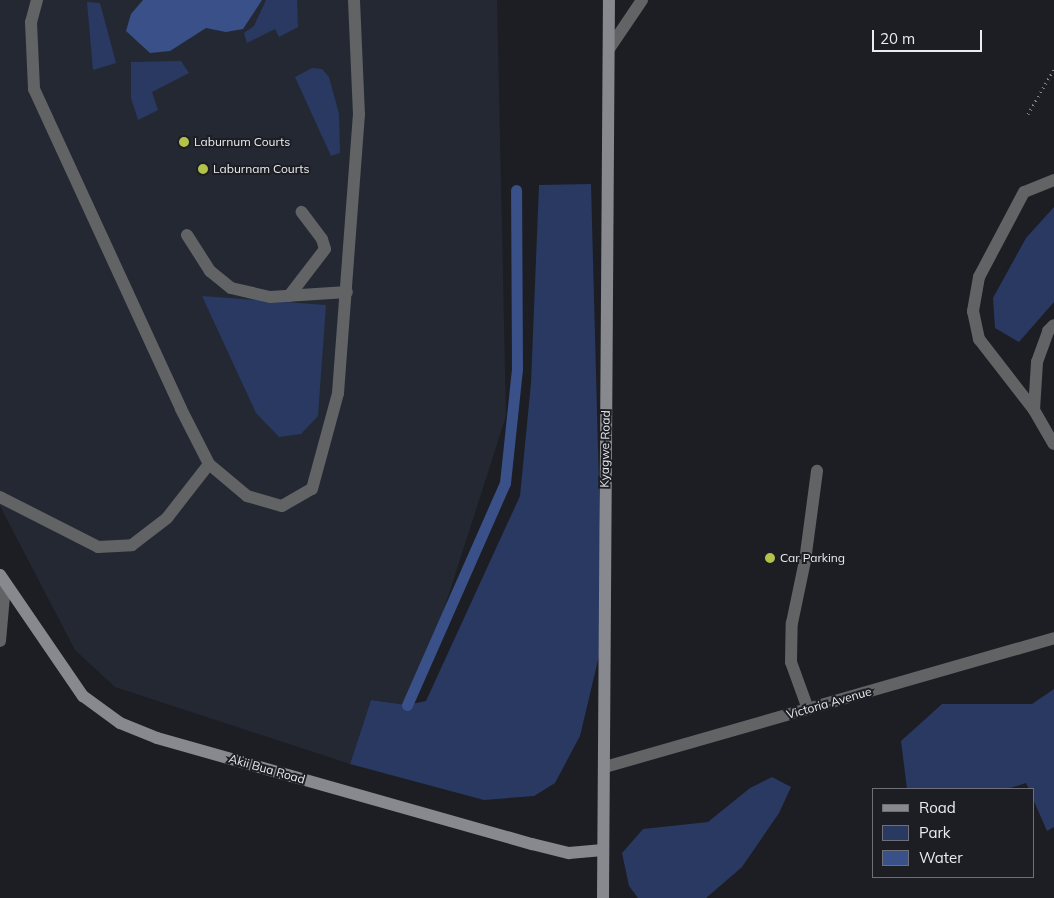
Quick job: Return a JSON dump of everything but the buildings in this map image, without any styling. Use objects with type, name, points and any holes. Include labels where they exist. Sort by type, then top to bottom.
[{"type":"street","points":[[37,0],[31,22],[34,89],[209,464],[247,496],[282,506],[312,489],[325,453],[338,393],[359,115],[354,0]]},
{"type":"street","name":"Kyagwe Road","points":[[603,898],[605,767],[603,639],[609,0]]},
{"type":"street","points":[[608,49],[642,0]]},
{"type":"street","points":[[1054,180],[1024,192],[979,277],[973,311],[979,339],[1034,410],[1054,444]]},
{"type":"street","points":[[289,296],[325,249],[322,239],[302,212]]},
{"type":"street","points":[[187,235],[210,271],[231,288],[270,297],[347,292]]},
{"type":"street","points":[[1034,410],[1036,362],[1048,331],[1054,325]]},
{"type":"street","points":[[0,497],[98,547],[132,545],[167,518],[209,464]]},
{"type":"street","points":[[808,709],[791,662],[792,623],[805,560],[818,471]]},
{"type":"street","points":[[0,641],[3,580]]},
{"type":"street","name":"Akii Bua Road","points":[[3,580],[83,696],[120,723],[157,738],[532,844],[570,853],[603,850]]},
{"type":"street","name":"Victoria Avenue","points":[[605,767],[1054,638]]},
{"type":"path","points":[[1028,114],[1054,69]]},
{"type":"shaded area","points":[[0,0],[497,0],[506,416],[431,650],[407,705],[371,700],[350,764],[115,687],[75,650],[0,506]]},
{"type":"green space","points":[[266,0],[297,0],[298,27],[279,37],[275,29],[247,43],[244,33],[254,26]]},
{"type":"green space","points":[[87,2],[100,3],[116,63],[93,70]]},
{"type":"green space","points":[[181,61],[189,73],[152,92],[158,110],[138,120],[131,98],[131,62]]},
{"type":"green space","points":[[312,68],[322,69],[329,77],[339,114],[340,153],[331,156],[295,77]]},
{"type":"green space","points":[[591,184],[603,639],[580,736],[555,783],[534,796],[484,800],[350,764],[371,700],[407,705],[426,701],[520,496],[531,383],[539,185]]},
{"type":"green space","points":[[1054,207],[1054,302],[1019,342],[995,328],[993,298],[1026,238]]},
{"type":"green space","points":[[202,296],[326,305],[318,416],[301,434],[279,437],[256,413]]},
{"type":"green space","points":[[1054,689],[1054,827],[1047,831],[1034,801],[1034,788],[1028,788],[1026,783],[1010,788],[907,788],[901,741],[942,704],[1032,704]]},
{"type":"green space","points":[[772,777],[791,787],[779,813],[742,867],[706,898],[638,898],[629,886],[622,853],[643,829],[708,822],[750,788]]},
{"type":"water","points":[[143,0],[262,0],[243,29],[226,32],[206,28],[170,51],[150,53],[126,31],[131,14]]},
{"type":"waterway","points":[[407,705],[505,483],[517,369],[516,190]]},
{"type":"place","name":"Laburnum Courts","points":[[184,142]]},
{"type":"place","name":"Laburnam Courts","points":[[203,169]]},
{"type":"place","name":"Car Parking","points":[[770,558]]}]
